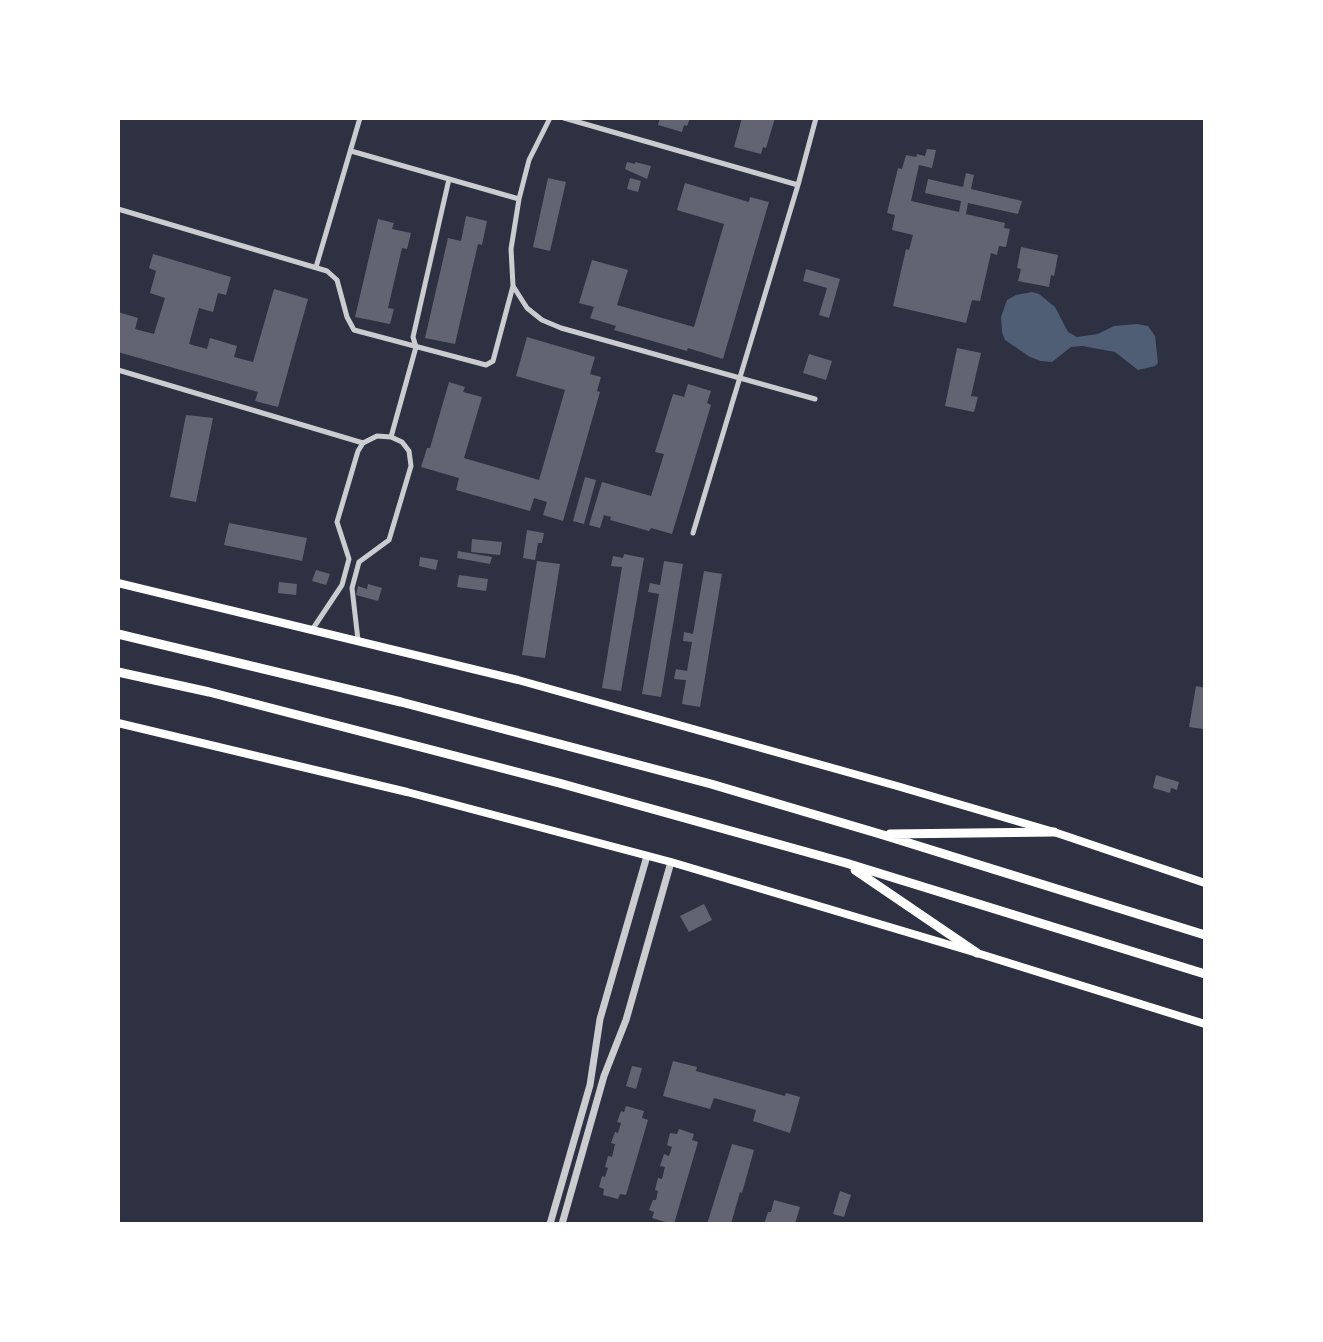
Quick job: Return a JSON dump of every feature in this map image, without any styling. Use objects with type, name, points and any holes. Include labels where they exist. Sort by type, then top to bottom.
[{"type":"highway","points":[[118,634],[401,702],[711,784],[1205,935]]},
{"type":"highway","points":[[118,672],[224,696],[559,783],[846,863],[1205,974]]},
{"type":"highway","points":[[880,834],[1054,832]]},
{"type":"highway","points":[[846,863],[977,953]]},
{"type":"main road","points":[[118,583],[518,680],[1054,832],[1205,883]]},
{"type":"main road","points":[[118,723],[407,792],[671,862],[1205,1024]]},
{"type":"street","points":[[316,267],[360,118]]},
{"type":"street","points":[[118,209],[327,271],[337,280],[347,317],[354,330],[486,365],[493,361],[513,286],[511,249],[529,160],[550,118]]},
{"type":"street","points":[[564,118],[798,185]]},
{"type":"street","points":[[693,533],[816,118]]},
{"type":"street","points":[[351,151],[519,199]]},
{"type":"street","points":[[391,437],[416,347],[413,337],[449,179]]},
{"type":"street","points":[[513,286],[527,308],[542,320],[561,328],[815,399]]},
{"type":"street","points":[[118,370],[363,443]]},
{"type":"street","points":[[312,630],[342,585],[349,559],[337,522],[358,451],[363,443],[377,436],[391,437],[402,442],[409,451],[411,466],[389,540],[359,562],[352,588],[358,641]]},
{"type":"street","points":[[550,1224],[590,1085],[600,1019],[647,856]]},
{"type":"street","points":[[562,1224],[604,1076],[626,1020],[671,862]]},
{"type":"water","points":[[1032,292],[1055,307],[1068,332],[1077,337],[1098,334],[1114,326],[1148,326],[1155,336],[1158,363],[1138,370],[1115,352],[1082,346],[1071,347],[1052,362],[1030,357],[1005,340],[1001,317],[1007,300]]},
{"type":"building","points":[[660,118],[690,118],[682,132],[658,125]]},
{"type":"building","points":[[742,118],[775,118],[766,148],[763,147],[761,154],[734,147]]},
{"type":"building","points":[[927,149],[936,150],[932,168],[919,165],[911,201],[959,212],[961,201],[925,193],[928,179],[963,187],[966,173],[974,175],[971,189],[1022,201],[1018,214],[968,203],[966,214],[1005,223],[1004,228],[1010,229],[1006,247],[999,246],[997,255],[991,253],[980,301],[972,300],[966,323],[893,306],[906,249],[909,250],[913,235],[892,230],[895,215],[887,213],[898,168],[902,169],[906,155],[925,156]]},
{"type":"building","points":[[627,162],[651,166],[647,179],[625,169]]},
{"type":"building","points":[[548,178],[566,182],[550,251],[533,247]]},
{"type":"building","points":[[630,178],[641,181],[638,192],[627,189]]},
{"type":"building","points":[[685,183],[749,202],[750,197],[769,202],[723,359],[614,330],[616,326],[590,318],[594,307],[579,303],[592,260],[628,270],[617,305],[694,327],[724,224],[677,210]]},
{"type":"building","points":[[466,216],[487,221],[482,245],[478,244],[455,344],[425,338],[448,238],[461,241]]},
{"type":"building","points":[[378,219],[394,223],[392,229],[411,233],[407,249],[402,248],[388,308],[394,309],[390,324],[355,317]]},
{"type":"building","points":[[1021,247],[1058,255],[1049,287],[1018,281]]},
{"type":"building","points":[[153,254],[231,277],[226,295],[218,293],[213,312],[199,308],[189,344],[207,349],[210,338],[237,346],[234,357],[253,362],[274,289],[308,299],[278,407],[255,401],[258,392],[118,352],[118,312],[138,318],[135,329],[154,334],[165,298],[150,293],[156,271],[149,268]]},
{"type":"building","points":[[806,269],[840,279],[829,318],[819,315],[827,288],[803,281]]},
{"type":"building","points":[[527,337],[595,357],[590,374],[601,377],[597,391],[600,392],[563,521],[543,515],[547,502],[534,498],[530,511],[456,490],[459,478],[421,467],[427,448],[430,448],[449,382],[465,387],[463,392],[482,397],[464,458],[539,480],[565,390],[516,376]]},
{"type":"building","points":[[957,348],[981,353],[971,396],[978,397],[974,412],[945,406]]},
{"type":"building","points":[[809,354],[832,361],[826,380],[803,373]]},
{"type":"building","points":[[688,384],[711,391],[707,403],[711,405],[672,534],[651,528],[649,531],[610,520],[611,517],[604,515],[600,528],[589,525],[602,482],[651,496],[664,454],[655,452],[673,394],[684,397]]},
{"type":"building","points":[[186,415],[213,418],[196,502],[170,497]]},
{"type":"building","points":[[585,477],[596,480],[584,524],[573,521]]},
{"type":"building","points":[[229,523],[307,538],[302,561],[224,545]]},
{"type":"building","points":[[527,530],[544,533],[542,543],[538,543],[535,560],[523,558]]},
{"type":"building","points":[[472,539],[502,542],[500,555],[471,552]]},
{"type":"building","points":[[458,551],[492,557],[490,564],[457,558]]},
{"type":"building","points":[[624,554],[644,558],[621,691],[602,688],[622,567],[611,566],[613,556],[623,558]]},
{"type":"building","points":[[420,557],[438,560],[436,570],[419,566]]},
{"type":"building","points":[[537,561],[560,564],[545,658],[522,655]]},
{"type":"building","points":[[664,561],[683,564],[661,697],[642,694],[659,594],[648,592],[650,583],[660,585]]},
{"type":"building","points":[[316,570],[330,574],[326,585],[312,581]]},
{"type":"building","points":[[704,571],[722,574],[700,707],[682,704],[686,680],[674,679],[676,669],[687,671],[692,642],[683,641],[684,632],[693,634]]},
{"type":"building","points":[[459,575],[488,579],[486,591],[457,587]]},
{"type":"building","points":[[279,582],[297,584],[296,595],[278,593]]},
{"type":"building","points":[[368,584],[382,588],[378,601],[356,595],[358,586],[367,589]]},
{"type":"building","points":[[1196,686],[1205,688],[1203,729],[1189,727]]},
{"type":"building","points":[[1156,775],[1179,782],[1177,790],[1171,788],[1170,793],[1153,788]]},
{"type":"building","points":[[704,904],[712,920],[689,932],[680,916]]},
{"type":"building","points":[[673,1061],[697,1067],[696,1071],[785,1096],[786,1093],[800,1097],[790,1133],[753,1121],[756,1110],[714,1098],[710,1109],[663,1096]]},
{"type":"building","points":[[632,1066],[642,1068],[636,1089],[626,1086]]},
{"type":"building","points":[[626,1106],[644,1111],[642,1118],[648,1120],[626,1195],[620,1194],[618,1199],[603,1195],[604,1189],[599,1187],[608,1168],[605,1167],[608,1156],[612,1157],[615,1144],[611,1143],[621,1123],[617,1122]]},
{"type":"building","points":[[679,1129],[694,1134],[692,1140],[698,1142],[672,1224],[652,1218],[654,1212],[649,1210],[653,1200],[656,1200],[658,1178],[662,1179],[665,1167],[660,1166],[664,1154],[669,1156],[672,1147],[667,1145],[670,1133],[677,1134]]},
{"type":"building","points":[[732,1144],[754,1150],[742,1193],[731,1224],[707,1224]]},
{"type":"building","points":[[840,1191],[851,1195],[844,1217],[833,1214]]},
{"type":"building","points":[[774,1200],[800,1207],[795,1224],[764,1224]]}]
